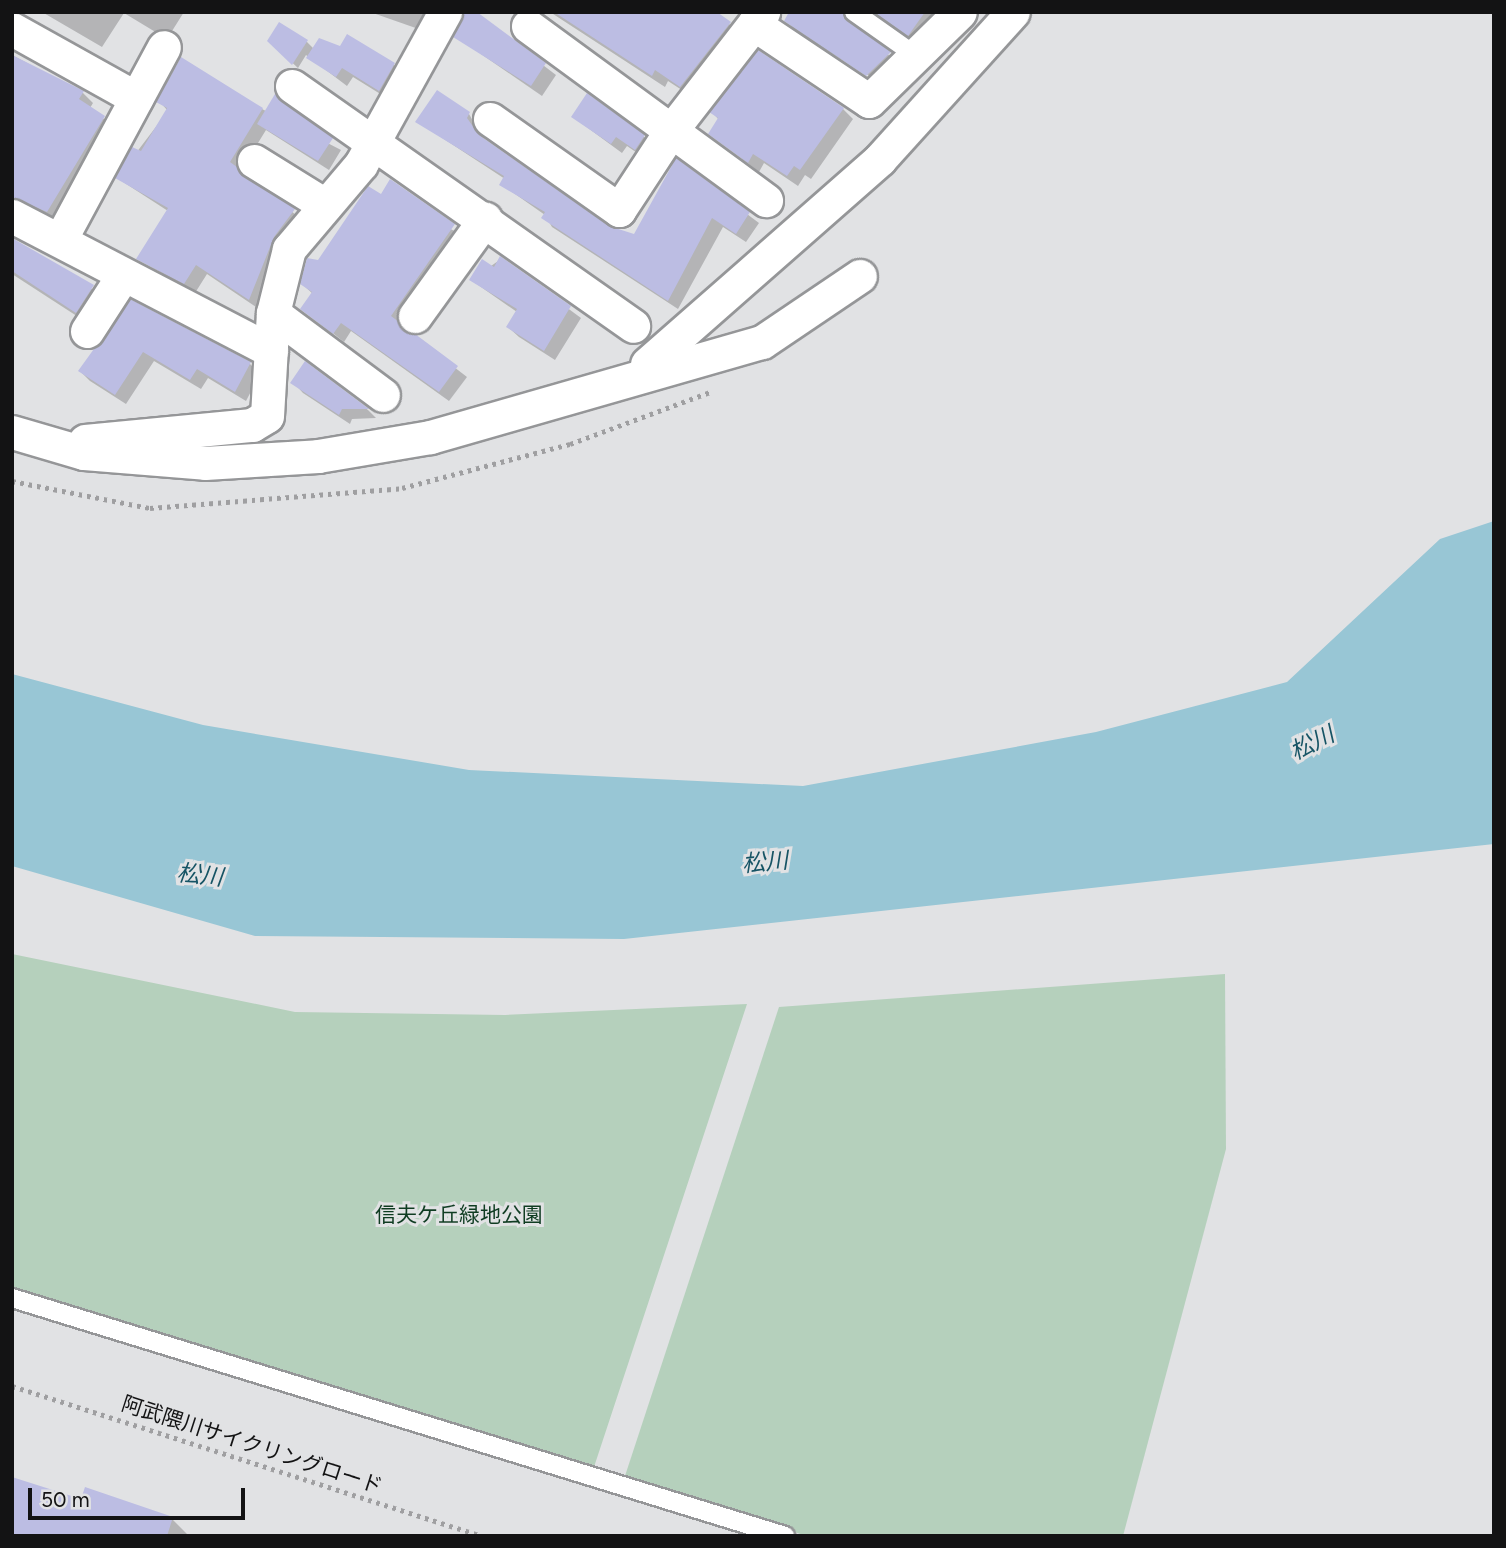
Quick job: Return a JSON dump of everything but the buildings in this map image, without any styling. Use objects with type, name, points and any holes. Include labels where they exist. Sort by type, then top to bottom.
[{"type":"street","points":[[58,446],[119,434],[253,425],[267,416],[274,313],[289,249],[374,139],[445,12]]},
{"type":"street","points":[[490,119],[619,210],[670,132],[758,16],[869,101],[960,12]]},
{"type":"street","points":[[619,378],[658,358],[880,159],[1013,12]]},
{"type":"street","points":[[26,26],[136,98]]},
{"type":"street","points":[[528,26],[766,200]]},
{"type":"street","points":[[60,240],[164,47]]},
{"type":"street","points":[[292,86],[374,139],[633,326]]},
{"type":"street","points":[[254,161],[325,205]]},
{"type":"street","points":[[12,216],[60,240],[122,277],[271,351]]},
{"type":"street","points":[[415,316],[485,219]]},
{"type":"street","points":[[12,432],[58,446],[205,463],[318,456],[533,410],[619,378],[762,342],[860,276]]},
{"type":"street","points":[[87,331],[122,277]]},
{"type":"street","points":[[274,313],[383,395]]},
{"type":"lane","points":[[854,12],[915,55]]},
{"type":"lane","points":[[12,1298],[785,1536]]},
{"type":"path","name":"阿武隈川サイクリングロード","points":[[12,1386],[483,1536]]},
{"type":"green space","name":"信夫ケ丘緑地公園","points":[[12,954],[295,1012],[505,1015],[747,1004],[594,1467],[12,1289]]},
{"type":"green space","points":[[1225,974],[1226,1149],[1123,1536],[807,1536],[624,1479],[779,1007]]},
{"type":"water","name":"松川","points":[[1494,521],[1494,844],[624,939],[255,936],[12,866],[12,674],[203,725],[469,770],[803,786],[1096,732],[1287,682],[1440,539]]}]
